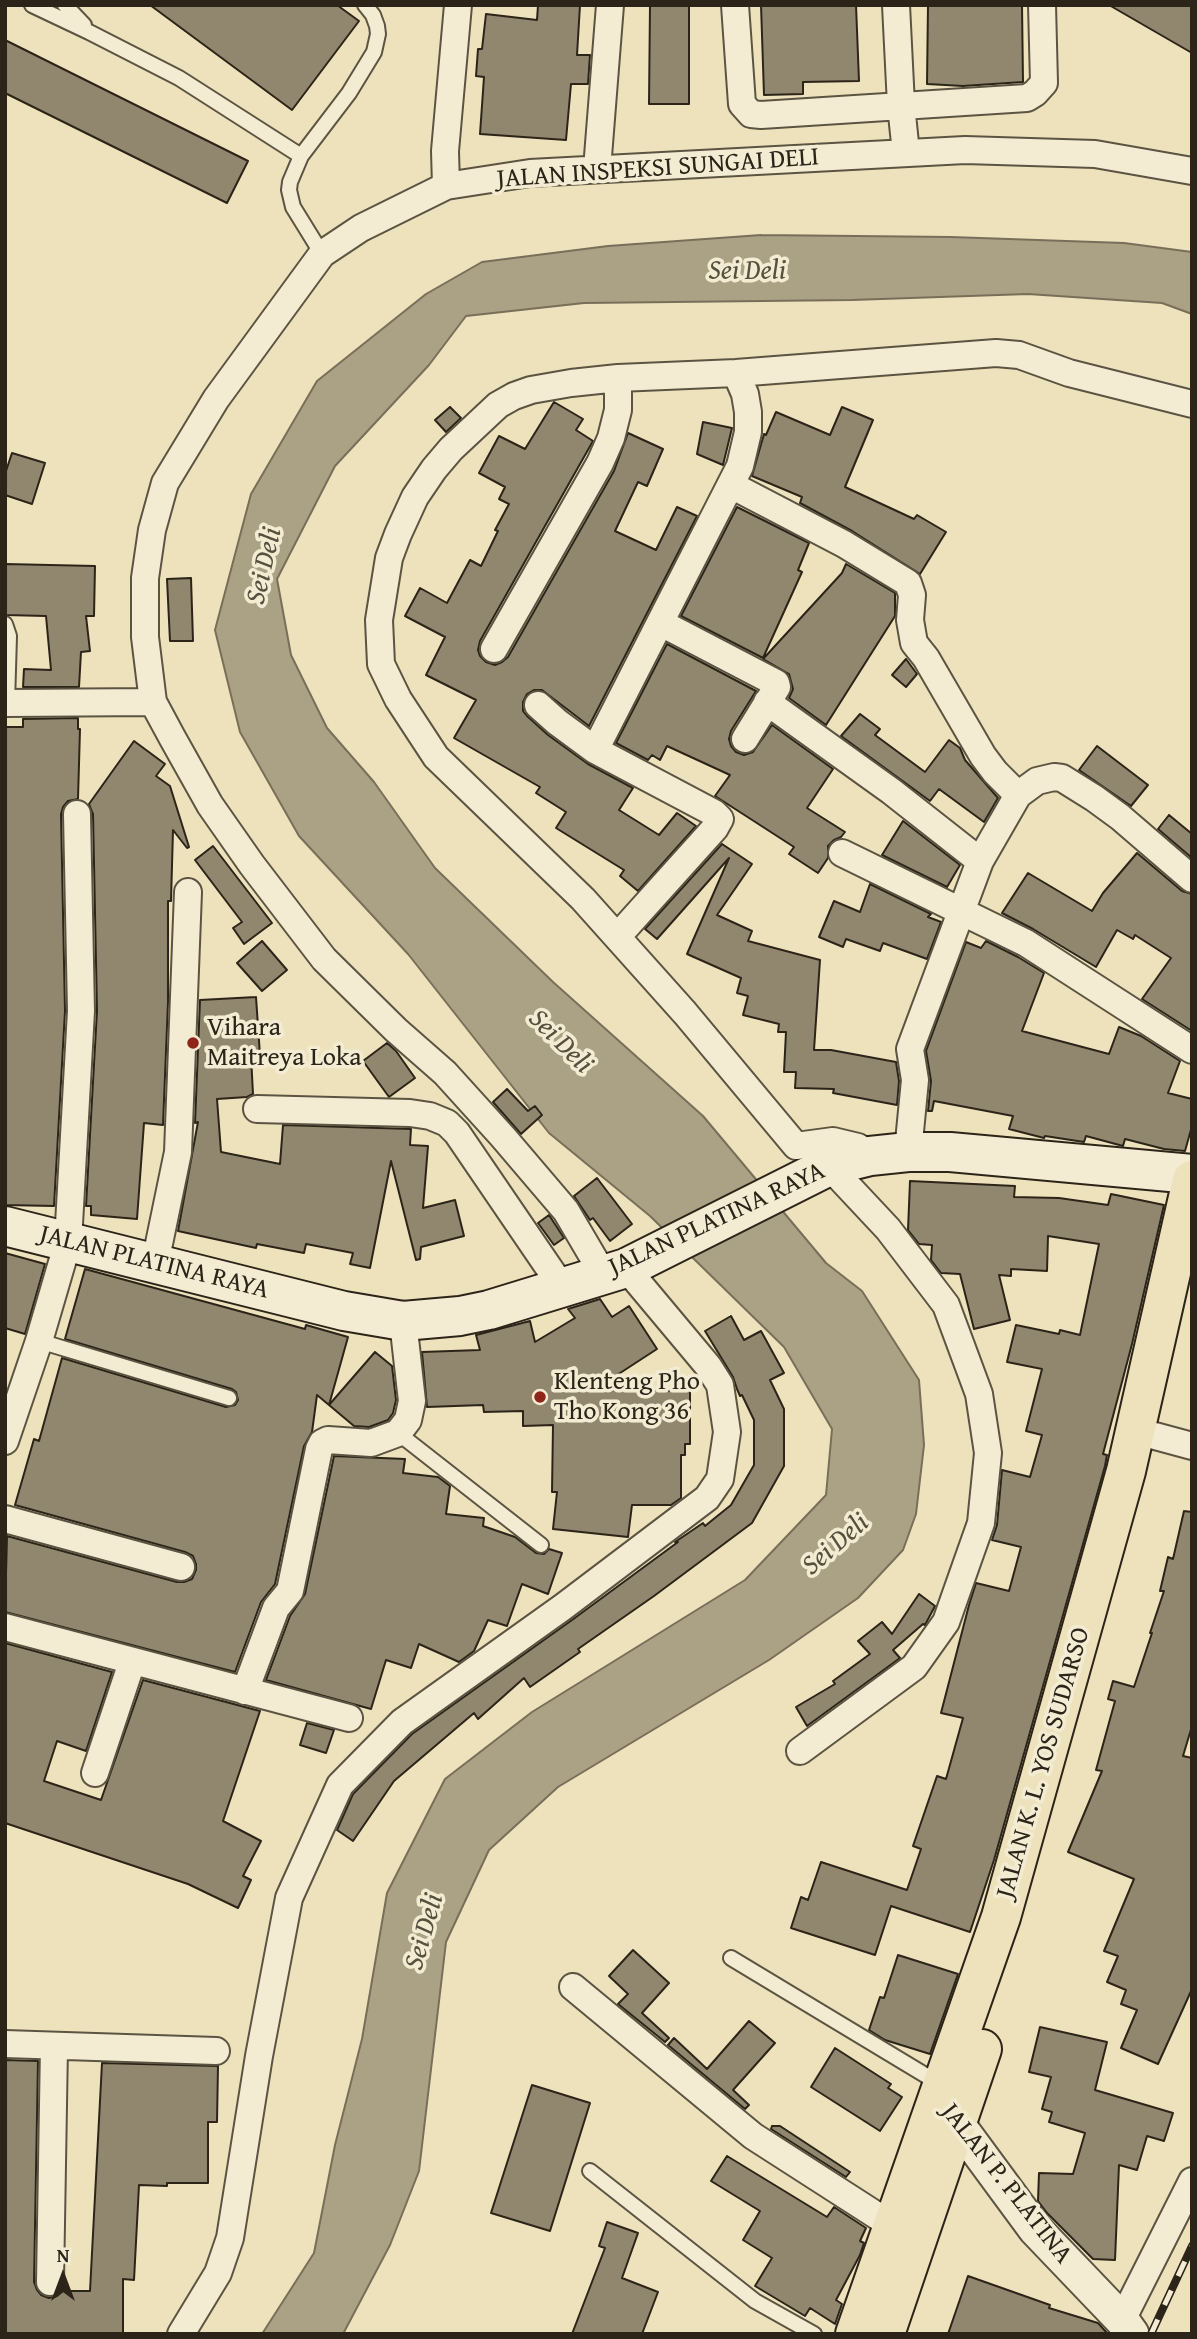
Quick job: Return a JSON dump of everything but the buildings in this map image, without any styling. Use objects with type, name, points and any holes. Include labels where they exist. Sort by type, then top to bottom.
[{"type":"highway","name":"JALAN K. L. YOS SUDARSO","points":[[885,2334],[945,2101],[1126,1471],[1192,1180]]},
{"type":"highway","name":"JALAN K. L. YOS SUDARSO","points":[[855,2334],[893,2226],[945,2101],[1019,1937],[1144,1483],[1192,1285]]},
{"type":"main road","name":"JALAN PLATINA RAYA","points":[[5,1226],[344,1311],[403,1321],[460,1316],[489,1310],[614,1271],[666,1249],[821,1170],[870,1156],[950,1152],[1192,1174]]},
{"type":"street","points":[[446,186],[445,151],[458,5]]},
{"type":"street","points":[[597,169],[610,5]]},
{"type":"street","points":[[735,5],[739,93],[742,104],[751,114],[761,115],[1027,98],[1044,83],[1042,5]]},
{"type":"street","points":[[896,5],[906,153]]},
{"type":"street","name":"JALAN INSPEKSI SUNGAI DELI","points":[[181,2334],[218,2273],[230,2238],[259,2056],[289,1898],[340,1785],[402,1722],[563,1607],[707,1497],[720,1479],[727,1433],[720,1385],[708,1366],[614,1271],[503,1137],[445,1073],[396,1030],[324,959],[210,805],[153,702],[145,638],[145,578],[152,530],[165,483],[216,399],[322,254],[361,228],[446,186],[530,173],[965,150],[1095,154],[1192,171]]},
{"type":"street","points":[[870,1156],[858,1147],[833,1141],[796,1146],[685,1013],[583,899],[436,757],[398,699],[381,664],[379,620],[389,558],[398,534],[415,497],[451,449],[498,405],[531,390],[618,378],[736,373],[996,352],[1019,355],[1069,373],[1192,404]]},
{"type":"street","points":[[595,750],[740,466],[748,432],[745,394],[736,373]]},
{"type":"street","points":[[494,649],[600,463],[611,438],[618,410],[618,378]]},
{"type":"street","points":[[731,485],[844,544],[908,583],[912,595],[910,620],[915,643],[983,756],[1018,796]]},
{"type":"street","points":[[661,622],[774,681],[777,687],[745,739]]},
{"type":"street","points":[[6,703],[153,702]]},
{"type":"street","points":[[768,702],[891,791],[980,861]]},
{"type":"street","points":[[538,705],[595,750],[720,818],[715,828],[617,937]]},
{"type":"street","points":[[908,1152],[915,1080],[910,1049],[980,861],[1018,796],[1037,780],[1062,778],[1094,797],[1192,879]]},
{"type":"street","points":[[5,1441],[39,1341],[68,1242],[81,1010],[77,814]]},
{"type":"street","points":[[842,853],[1026,943],[1192,1050]]},
{"type":"street","points":[[155,1263],[178,1152],[188,892]]},
{"type":"street","points":[[257,1109],[410,1113],[430,1116],[447,1123],[457,1133],[562,1287]]},
{"type":"street","points":[[800,1751],[914,1667],[946,1622],[981,1523],[988,1453],[979,1395],[946,1305],[888,1229],[821,1170]]},
{"type":"street","points":[[245,1691],[276,1608],[290,1591],[319,1449],[328,1440],[371,1443],[398,1433],[408,1420],[412,1401],[403,1321]]},
{"type":"street","points":[[1155,1436],[1192,1446]]},
{"type":"street","points":[[5,1519],[181,1567]]},
{"type":"street","points":[[5,1627],[349,1718]]},
{"type":"street","points":[[96,1773],[132,1662]]},
{"type":"street","points":[[573,1987],[753,2136],[893,2226]]},
{"type":"street","points":[[5,2044],[216,2051]]},
{"type":"street","points":[[50,2282],[54,2046]]},
{"type":"street","name":"JALAN P. PLATINA","points":[[945,2101],[1035,2229],[1127,2327]]},
{"type":"street","points":[[1127,2327],[1192,2181]]},
{"type":"lane","points":[[32,5],[179,78],[301,156]]},
{"type":"lane","points":[[65,5],[89,32]]},
{"type":"lane","points":[[322,254],[291,200],[290,182],[301,156],[349,93],[374,52],[377,26],[365,5]]},
{"type":"lane","points":[[5,624],[9,636],[6,703]]},
{"type":"lane","points":[[39,1341],[229,1398]]},
{"type":"lane","points":[[398,1433],[541,1545]]},
{"type":"lane","points":[[731,1958],[945,2101]]},
{"type":"lane","points":[[590,2171],[755,2301],[814,2334]]},
{"type":"water","name":"Sei Deli","points":[[761,235],[951,237],[1124,243],[1192,252],[1192,314],[1162,303],[1028,294],[852,300],[584,303],[466,316],[429,365],[335,466],[277,579],[291,655],[327,728],[374,782],[435,868],[553,982],[703,1116],[826,1263],[862,1291],[919,1380],[924,1445],[916,1514],[903,1550],[858,1598],[769,1660],[558,1787],[489,1850],[446,1942],[419,2171],[390,2245],[343,2334],[262,2334],[314,2253],[335,2145],[362,2039],[387,1893],[445,1779],[532,1712],[745,1580],[826,1495],[832,1429],[784,1347],[650,1216],[549,1133],[408,954],[299,836],[240,732],[215,630],[251,494],[317,381],[426,294],[482,262],[608,246]]},
{"type":"railway","points":[[1151,2334],[1192,2246]]},
{"type":"place","name":"Vihara Maitreya Loka","points":[[193,1043]]},
{"type":"place","name":"Klenteng Pho Tho Kong 36","points":[[540,1397]]}]
